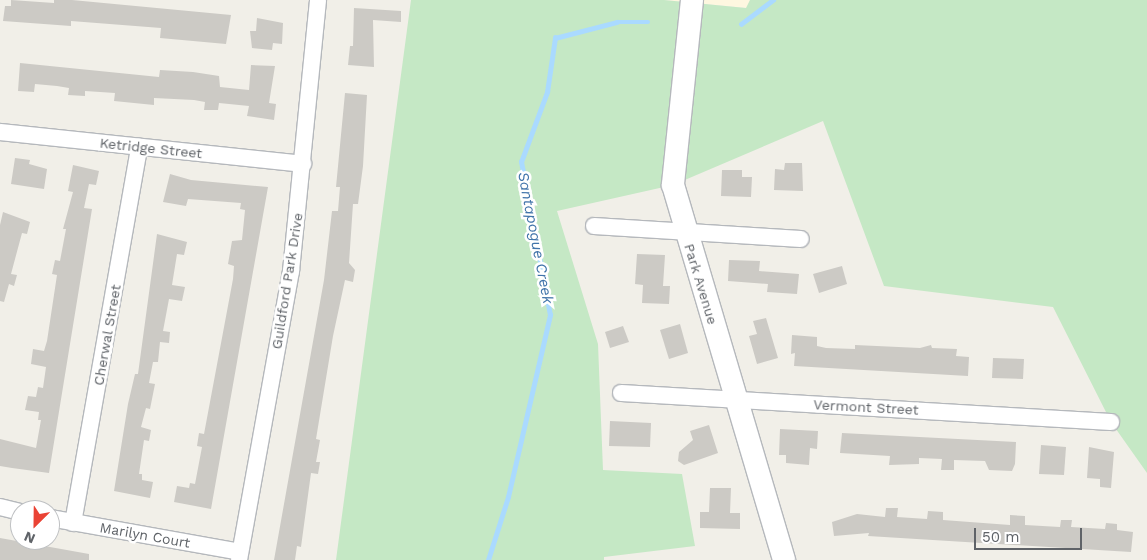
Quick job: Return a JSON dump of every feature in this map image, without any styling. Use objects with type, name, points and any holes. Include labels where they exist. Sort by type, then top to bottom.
[{"type":"street","name":"Guildford Park Drive","points":[[239,556],[291,271],[318,0]]},
{"type":"street","name":"Park Avenue","points":[[692,0],[673,185],[735,400],[784,560]]},
{"type":"street","name":"Ketridge Street","points":[[0,132],[303,164]]},
{"type":"street","name":"Cherwal Street","points":[[73,523],[139,147]]},
{"type":"street","points":[[594,226],[686,233],[800,238]]},
{"type":"street","name":"Vermont Street","points":[[621,392],[1111,422]]},
{"type":"street","name":"Marilyn Court","points":[[60,520],[239,556]]},
{"type":"shaded area","points":[[664,0],[750,0],[747,8]]},
{"type":"green space","points":[[411,0],[664,0],[746,8],[750,0],[1147,0],[1147,473],[1111,422],[1053,307],[884,286],[823,121],[673,185],[557,211],[598,344],[603,470],[682,474],[695,546],[604,557],[604,560],[336,560]]},
{"type":"building","points":[[11,0],[54,3],[54,0],[72,0],[231,15],[226,44],[160,38],[161,28],[71,21],[71,26],[3,21],[5,6],[11,6]]},
{"type":"building","points":[[354,8],[401,11],[401,22],[373,20],[374,67],[348,65],[350,46],[353,46]]},
{"type":"building","points":[[257,18],[283,23],[282,44],[273,43],[272,50],[252,48],[250,31],[256,31]]},
{"type":"building","points":[[20,63],[159,77],[160,70],[193,72],[219,76],[220,87],[249,90],[251,65],[275,66],[269,103],[276,104],[274,120],[247,116],[249,106],[219,103],[218,110],[204,110],[205,102],[194,100],[154,98],[154,105],[114,101],[115,93],[85,91],[85,96],[68,95],[69,88],[35,84],[34,92],[18,91]]},
{"type":"building","points":[[345,93],[367,95],[363,166],[358,204],[353,204],[349,263],[355,270],[353,282],[345,280],[333,336],[316,439],[320,440],[316,462],[320,462],[318,474],[311,473],[301,547],[297,546],[295,560],[274,560],[324,280],[332,211],[338,211],[340,187],[336,187]]},
{"type":"building","points":[[15,158],[30,160],[29,164],[47,169],[44,189],[11,184]]},
{"type":"building","points":[[785,163],[802,163],[803,191],[774,190],[775,169],[784,170]]},
{"type":"building","points":[[73,165],[99,171],[96,185],[89,184],[84,208],[92,209],[49,473],[0,466],[0,439],[36,448],[41,420],[38,420],[39,412],[25,410],[28,396],[36,397],[38,387],[43,388],[46,367],[31,364],[33,349],[44,351],[47,341],[57,275],[52,274],[55,260],[60,261],[66,229],[63,229],[73,192],[68,191]]},
{"type":"building","points":[[722,170],[742,170],[742,177],[752,177],[751,197],[721,196]]},
{"type":"building","points":[[170,174],[191,180],[268,187],[211,509],[174,502],[177,486],[189,488],[190,483],[195,484],[202,447],[197,446],[199,433],[204,434],[233,279],[234,266],[228,264],[232,241],[242,240],[245,210],[240,209],[241,203],[188,199],[186,206],[163,202]]},
{"type":"building","points":[[3,212],[30,222],[27,234],[22,233],[11,274],[17,275],[14,286],[9,284],[4,302],[0,301],[0,225]]},
{"type":"building","points":[[157,234],[187,242],[184,255],[177,254],[172,285],[185,287],[182,301],[169,299],[163,331],[170,332],[169,343],[160,342],[158,362],[153,362],[149,383],[155,384],[150,409],[146,408],[141,427],[151,430],[149,441],[144,440],[139,474],[142,474],[142,480],[153,482],[150,498],[114,491],[128,404],[135,374],[138,374]]},
{"type":"building","points":[[637,254],[665,255],[663,286],[670,286],[669,304],[642,303],[643,285],[635,284]]},
{"type":"building","points":[[729,260],[760,261],[759,271],[799,274],[797,294],[767,292],[768,284],[728,281]]},
{"type":"building","points":[[842,266],[847,284],[819,293],[813,274]]},
{"type":"building","points":[[766,318],[778,358],[757,364],[749,336],[757,334],[753,321]]},
{"type":"building","points":[[680,324],[688,353],[669,359],[660,330]]},
{"type":"building","points":[[623,326],[629,342],[610,348],[605,332]]},
{"type":"building","points":[[792,335],[817,337],[817,346],[826,348],[855,349],[855,345],[920,348],[931,345],[932,348],[957,349],[956,356],[969,357],[968,376],[794,366],[795,353],[791,354]]},
{"type":"building","points":[[993,358],[1024,359],[1023,379],[992,378]]},
{"type":"building","points":[[610,421],[651,423],[650,447],[609,446]]},
{"type":"building","points":[[709,425],[718,453],[684,465],[678,461],[679,452],[693,440],[690,431]]},
{"type":"building","points":[[780,429],[818,431],[817,449],[810,448],[809,465],[786,463],[786,455],[779,455]]},
{"type":"building","points":[[842,433],[1016,442],[1015,464],[1012,471],[989,470],[985,461],[954,460],[954,470],[941,470],[942,459],[919,458],[919,464],[889,465],[890,456],[840,453]]},
{"type":"building","points":[[1041,445],[1066,447],[1064,475],[1039,474]]},
{"type":"building","points":[[1089,447],[1114,452],[1111,488],[1100,487],[1100,479],[1087,478]]},
{"type":"building","points":[[710,488],[731,488],[730,513],[740,513],[740,529],[700,528],[700,512],[709,512]]},
{"type":"building","points":[[886,508],[898,508],[897,517],[927,519],[928,511],[943,512],[943,520],[1010,525],[1010,515],[1025,516],[1025,525],[1060,527],[1061,520],[1072,520],[1071,527],[1105,529],[1106,523],[1117,524],[1117,530],[1133,532],[1131,552],[868,536],[869,533],[834,536],[832,522],[857,514],[885,517]]},
{"type":"building","points":[[0,538],[10,540],[10,550],[60,549],[89,554],[89,560],[0,560]]},
{"type":"waterway","name":"Santapogue Creek","points":[[741,24],[773,0]]},
{"type":"waterway","name":"Santapogue Creek","points":[[488,560],[508,497],[550,315],[521,162],[547,92],[555,38],[617,22],[648,22]]}]
